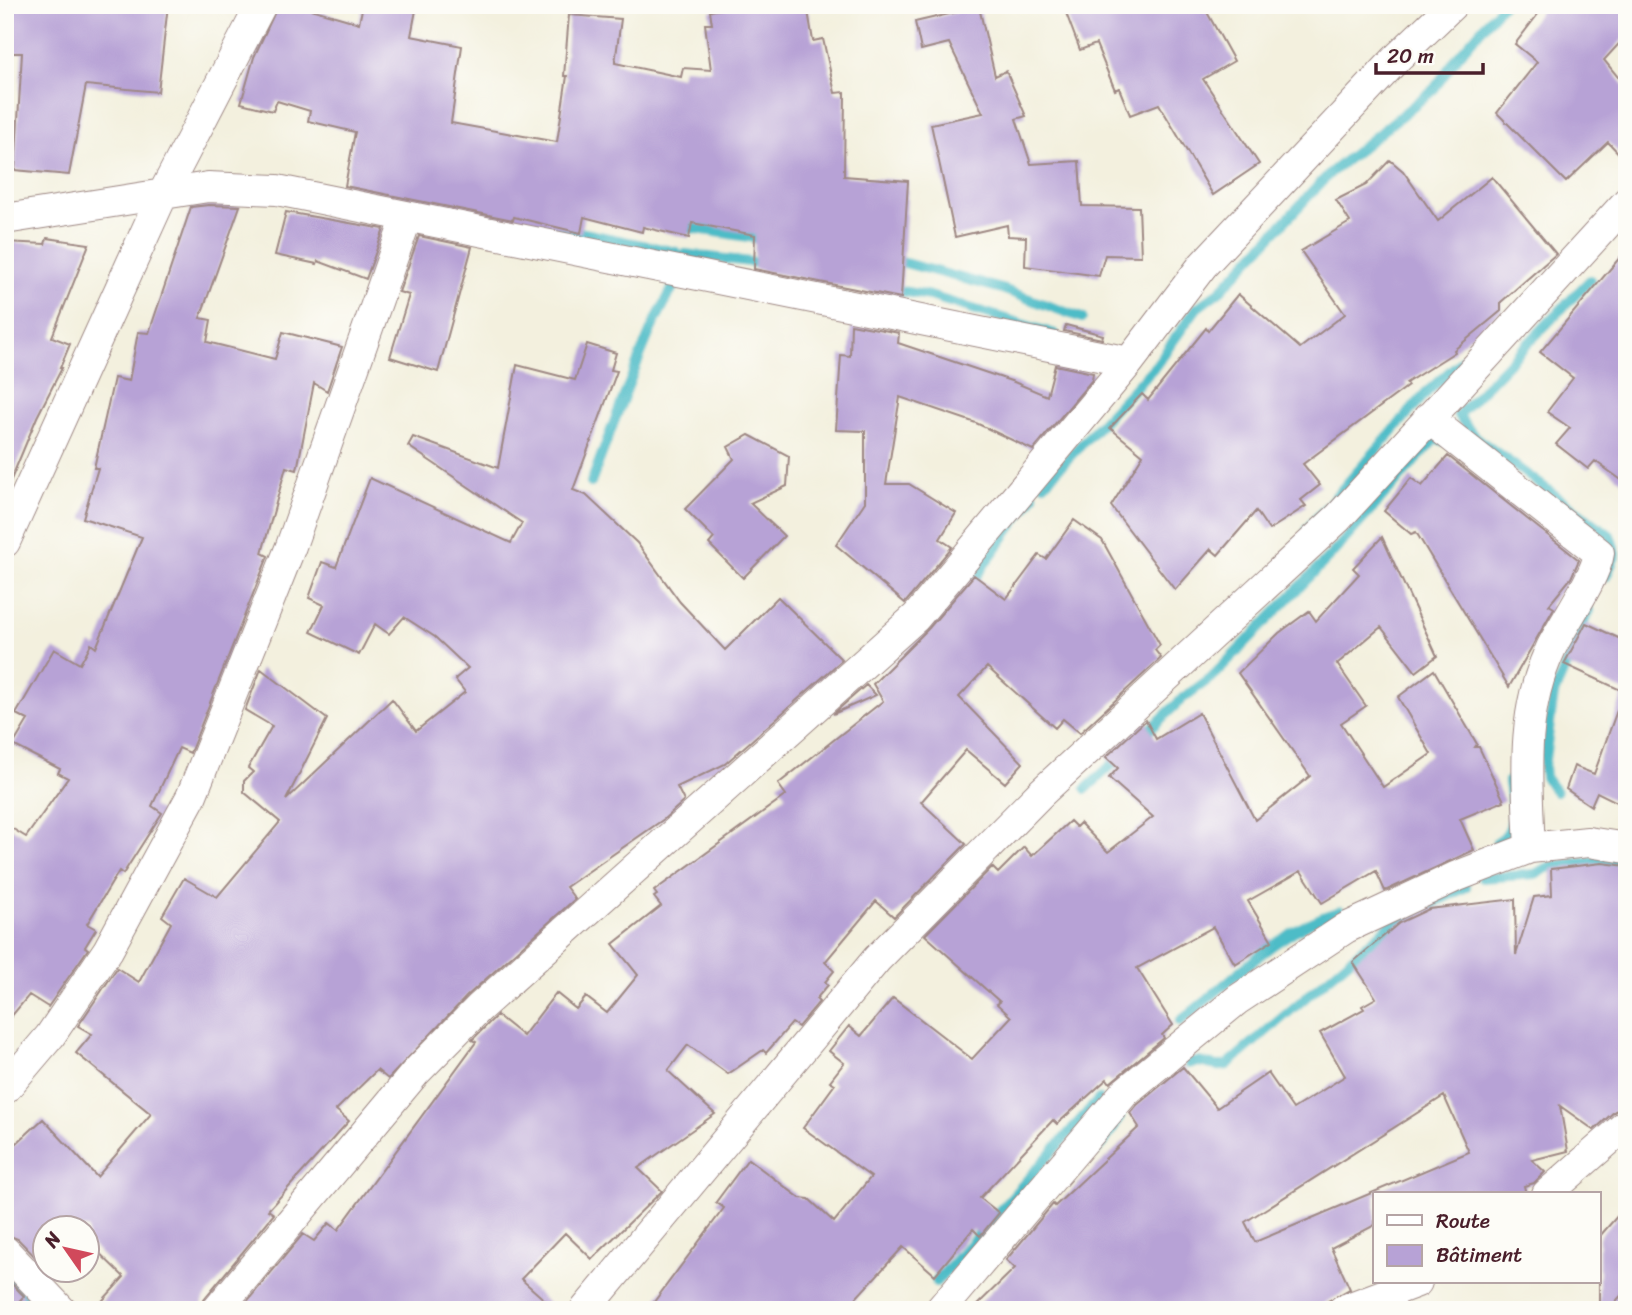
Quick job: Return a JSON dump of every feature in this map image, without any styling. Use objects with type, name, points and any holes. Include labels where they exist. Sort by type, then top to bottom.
[{"type":"street","points":[[5,542],[162,197],[261,5]]},
{"type":"street","points":[[217,1310],[416,1072],[479,1008],[916,617],[1129,362],[1203,265],[1398,57],[1452,5]]},
{"type":"street","points":[[5,219],[162,197],[208,187],[277,190],[1129,362]]},
{"type":"street","points":[[585,1310],[877,959],[1041,793],[1338,518],[1627,202]]},
{"type":"street","points":[[5,1089],[50,1036],[108,950],[191,797],[291,547],[407,217]]},
{"type":"street","points":[[1429,418],[1599,552],[1550,650],[1528,718],[1525,754],[1530,848]]},
{"type":"street","points":[[940,1310],[1125,1092],[1237,1000],[1346,928],[1455,877],[1530,848],[1588,842],[1627,848]]},
{"type":"street","points":[[1549,1192],[1627,1124]]},
{"type":"street","points":[[5,1251],[61,1310]]},
{"type":"street","points":[[1343,1310],[1412,1284]]},
{"type":"building","points":[[5,5],[168,5],[158,92],[86,85],[69,175],[15,170],[22,53],[5,53]]},
{"type":"building","points":[[278,5],[297,5],[359,23],[363,5],[417,5],[411,36],[462,46],[451,123],[557,142],[567,76],[564,76],[569,15],[621,19],[615,63],[681,77],[683,68],[711,70],[705,24],[712,24],[710,11],[745,5],[807,5],[813,41],[823,39],[835,93],[845,92],[844,176],[908,181],[901,298],[754,269],[755,235],[692,223],[689,238],[643,227],[642,232],[584,217],[581,233],[514,217],[513,220],[345,186],[355,132],[308,121],[310,111],[277,101],[273,111],[241,103],[254,57]]},
{"type":"building","points":[[1063,5],[1203,5],[1234,61],[1203,79],[1259,164],[1213,195],[1159,104],[1130,115],[1119,88],[1115,90],[1096,44],[1080,50]]},
{"type":"building","points":[[1545,5],[1627,5],[1627,35],[1604,60],[1627,88],[1627,162],[1608,142],[1566,182],[1497,113],[1537,62],[1515,44]]},
{"type":"building","points":[[979,7],[995,76],[1006,71],[1026,116],[1016,119],[1031,164],[1079,161],[1082,206],[1139,207],[1141,256],[1105,255],[1099,276],[1025,266],[1026,237],[1008,236],[1007,225],[955,237],[931,124],[983,113],[949,43],[921,50],[915,22]]},
{"type":"building","points":[[1390,160],[1403,171],[1438,221],[1492,177],[1556,254],[1501,302],[1501,311],[1454,350],[1455,352],[1406,383],[1408,386],[1303,464],[1320,485],[1301,500],[1306,506],[1269,530],[1256,511],[1218,555],[1211,549],[1175,590],[1111,506],[1143,455],[1110,428],[1142,394],[1148,400],[1206,328],[1208,331],[1238,294],[1300,348],[1345,314],[1301,251],[1350,222],[1336,200],[1366,185]]},
{"type":"building","points":[[240,206],[200,318],[211,320],[207,342],[275,359],[283,332],[342,347],[327,391],[314,383],[297,470],[286,467],[262,553],[268,556],[190,753],[179,748],[152,806],[162,813],[123,874],[119,871],[87,924],[96,929],[85,947],[88,949],[48,1007],[29,995],[5,1024],[5,824],[26,837],[68,778],[58,773],[60,769],[13,745],[28,720],[16,714],[54,649],[80,664],[91,644],[96,648],[142,537],[83,518],[98,468],[94,468],[114,378],[129,381],[138,332],[149,333],[191,207]]},
{"type":"building","points":[[286,212],[384,229],[366,279],[318,261],[317,264],[275,255]]},
{"type":"building","points":[[419,236],[472,247],[438,372],[390,357],[409,295],[399,292]]},
{"type":"building","points":[[47,238],[89,244],[52,337],[70,344],[62,368],[37,417],[5,494],[5,242],[45,244]]},
{"type":"building","points":[[1627,249],[1627,484],[1595,461],[1588,469],[1556,444],[1570,428],[1547,412],[1573,378],[1540,352]]},
{"type":"building","points":[[851,324],[899,333],[898,343],[1014,382],[1047,396],[1055,365],[1093,373],[1092,380],[1033,450],[976,423],[900,397],[886,484],[909,484],[956,513],[940,539],[952,547],[905,603],[836,545],[865,502],[865,431],[836,430],[841,355],[850,356]]},
{"type":"building","points":[[1066,325],[1103,335],[1102,339],[1064,331]]},
{"type":"building","points":[[587,344],[616,353],[611,370],[617,371],[573,490],[586,495],[637,543],[680,602],[725,650],[778,597],[842,660],[725,764],[677,787],[684,801],[664,819],[566,887],[575,899],[467,996],[388,1079],[377,1070],[336,1110],[349,1121],[268,1210],[274,1214],[204,1299],[200,1310],[94,1310],[124,1277],[102,1256],[102,1214],[32,1214],[32,1254],[18,1239],[5,1234],[5,1154],[43,1119],[97,1177],[151,1114],[76,1053],[92,1034],[78,1026],[117,968],[139,982],[171,923],[162,916],[184,878],[217,897],[280,822],[244,792],[244,781],[253,772],[248,768],[272,726],[245,710],[261,669],[327,719],[286,800],[392,699],[416,731],[465,692],[455,679],[468,668],[435,637],[404,617],[389,634],[375,624],[359,655],[311,632],[324,605],[309,598],[322,562],[336,567],[370,478],[511,543],[522,523],[408,446],[413,437],[498,468],[517,365],[575,380]]},
{"type":"building","points":[[749,435],[789,456],[787,486],[750,503],[784,536],[743,578],[709,544],[714,538],[685,509],[734,459],[728,447]]},
{"type":"building","points":[[1448,456],[1579,560],[1571,578],[1549,605],[1554,608],[1509,687],[1416,532],[1411,534],[1384,511],[1411,478],[1422,486]]},
{"type":"building","points":[[1074,520],[1102,540],[1160,645],[1155,650],[1161,658],[1080,733],[1063,719],[1055,728],[987,667],[959,697],[1023,763],[1005,783],[966,750],[921,802],[966,844],[894,917],[876,901],[825,962],[834,971],[825,982],[828,985],[816,999],[819,1002],[798,1027],[792,1023],[766,1053],[763,1050],[728,1074],[688,1045],[668,1071],[715,1114],[638,1168],[662,1191],[592,1259],[565,1233],[521,1279],[556,1310],[240,1310],[303,1234],[314,1241],[329,1223],[338,1230],[476,1042],[472,1040],[497,1015],[523,1036],[556,993],[576,1009],[586,997],[607,1013],[638,975],[613,944],[661,906],[654,897],[657,895],[654,891],[786,795],[778,784],[883,701],[873,684],[929,628],[974,575],[1006,599],[1039,555],[1046,559]]},
{"type":"building","points":[[1382,537],[1437,656],[1416,672],[1381,627],[1337,664],[1366,706],[1341,723],[1383,787],[1431,754],[1398,697],[1434,670],[1477,744],[1475,747],[1479,747],[1504,801],[1460,819],[1474,850],[1385,891],[1376,871],[1322,903],[1301,871],[1248,901],[1272,941],[1235,964],[1213,927],[1137,968],[1173,1025],[1162,1035],[1164,1038],[1110,1083],[1107,1079],[1057,1124],[1053,1120],[980,1198],[999,1213],[980,1236],[973,1229],[935,1275],[903,1247],[845,1310],[648,1310],[724,1208],[716,1202],[748,1159],[800,1198],[809,1199],[834,1222],[871,1177],[803,1128],[835,1084],[830,1081],[844,1063],[829,1051],[849,1026],[861,1036],[893,998],[972,1059],[1011,1017],[997,1004],[1000,1002],[925,935],[992,867],[998,873],[1024,847],[1032,856],[1070,821],[1076,827],[1080,823],[1108,852],[1153,817],[1109,778],[1118,768],[1106,757],[1146,720],[1156,739],[1199,713],[1255,820],[1310,776],[1238,673],[1279,633],[1309,611],[1316,621],[1359,574],[1353,568]]},
{"type":"building","points":[[1586,623],[1627,642],[1627,693],[1564,664]]},
{"type":"building","points":[[866,685],[876,695],[833,714]]},
{"type":"building","points":[[1623,694],[1627,694],[1627,807],[1597,792],[1591,806],[1566,789],[1574,766],[1594,774]]},
{"type":"building","points":[[1602,863],[1627,866],[1627,1107],[1615,1111],[1594,1130],[1560,1106],[1568,1151],[1532,1160],[1545,1172],[1534,1183],[1524,1186],[1526,1192],[1374,1192],[1469,1152],[1444,1096],[1245,1222],[1255,1242],[1373,1192],[1373,1226],[1331,1248],[1350,1289],[1312,1310],[972,1310],[1015,1268],[1006,1260],[1053,1204],[1055,1206],[1139,1127],[1130,1113],[1183,1067],[1217,1108],[1268,1073],[1293,1109],[1345,1076],[1320,1033],[1364,1009],[1362,1006],[1376,998],[1353,962],[1399,923],[1429,909],[1515,899],[1516,955],[1534,897],[1552,895],[1551,869]]},
{"type":"building","points":[[1627,1205],[1627,1289],[1608,1310],[1599,1310],[1600,1236]]},
{"type":"building","points":[[5,1277],[24,1296],[11,1310],[5,1310]]},
{"type":"waterway","points":[[1044,484],[1156,365],[1197,308],[1221,290],[1330,173],[1434,89],[1458,56],[1502,5]]},
{"type":"waterway","points":[[523,226],[579,232],[676,252]]},
{"type":"waterway","points":[[677,226],[768,240]]},
{"type":"waterway","points":[[591,483],[642,351],[674,284],[685,254],[766,264]]},
{"type":"waterway","points":[[890,259],[1002,289],[1082,318]]},
{"type":"waterway","points":[[1590,280],[1458,415],[1474,436],[1610,535],[1616,554],[1606,577]]},
{"type":"waterway","points":[[889,289],[930,296],[1055,334]]},
{"type":"waterway","points":[[1307,529],[1428,391],[1480,344]]},
{"type":"waterway","points":[[1142,737],[1182,699],[1212,677],[1331,555],[1435,439],[1443,441]]},
{"type":"waterway","points":[[974,579],[1034,496]]},
{"type":"waterway","points":[[1556,792],[1545,777],[1544,766],[1554,694],[1589,610]]},
{"type":"waterway","points":[[1086,789],[1122,755]]},
{"type":"waterway","points":[[1497,842],[1504,837],[1511,823],[1509,781]]},
{"type":"waterway","points":[[1483,878],[1535,874],[1551,866],[1615,859]]},
{"type":"waterway","points":[[1189,1064],[1199,1062],[1227,1065],[1390,925],[1466,887]]},
{"type":"waterway","points":[[1180,1021],[1294,931],[1340,911]]},
{"type":"waterway","points":[[936,1282],[1099,1099]]},
{"type":"waterway","points":[[1092,1154],[1103,1144],[1120,1117]]},
{"type":"waterway","points":[[5,1276],[33,1310]]}]
